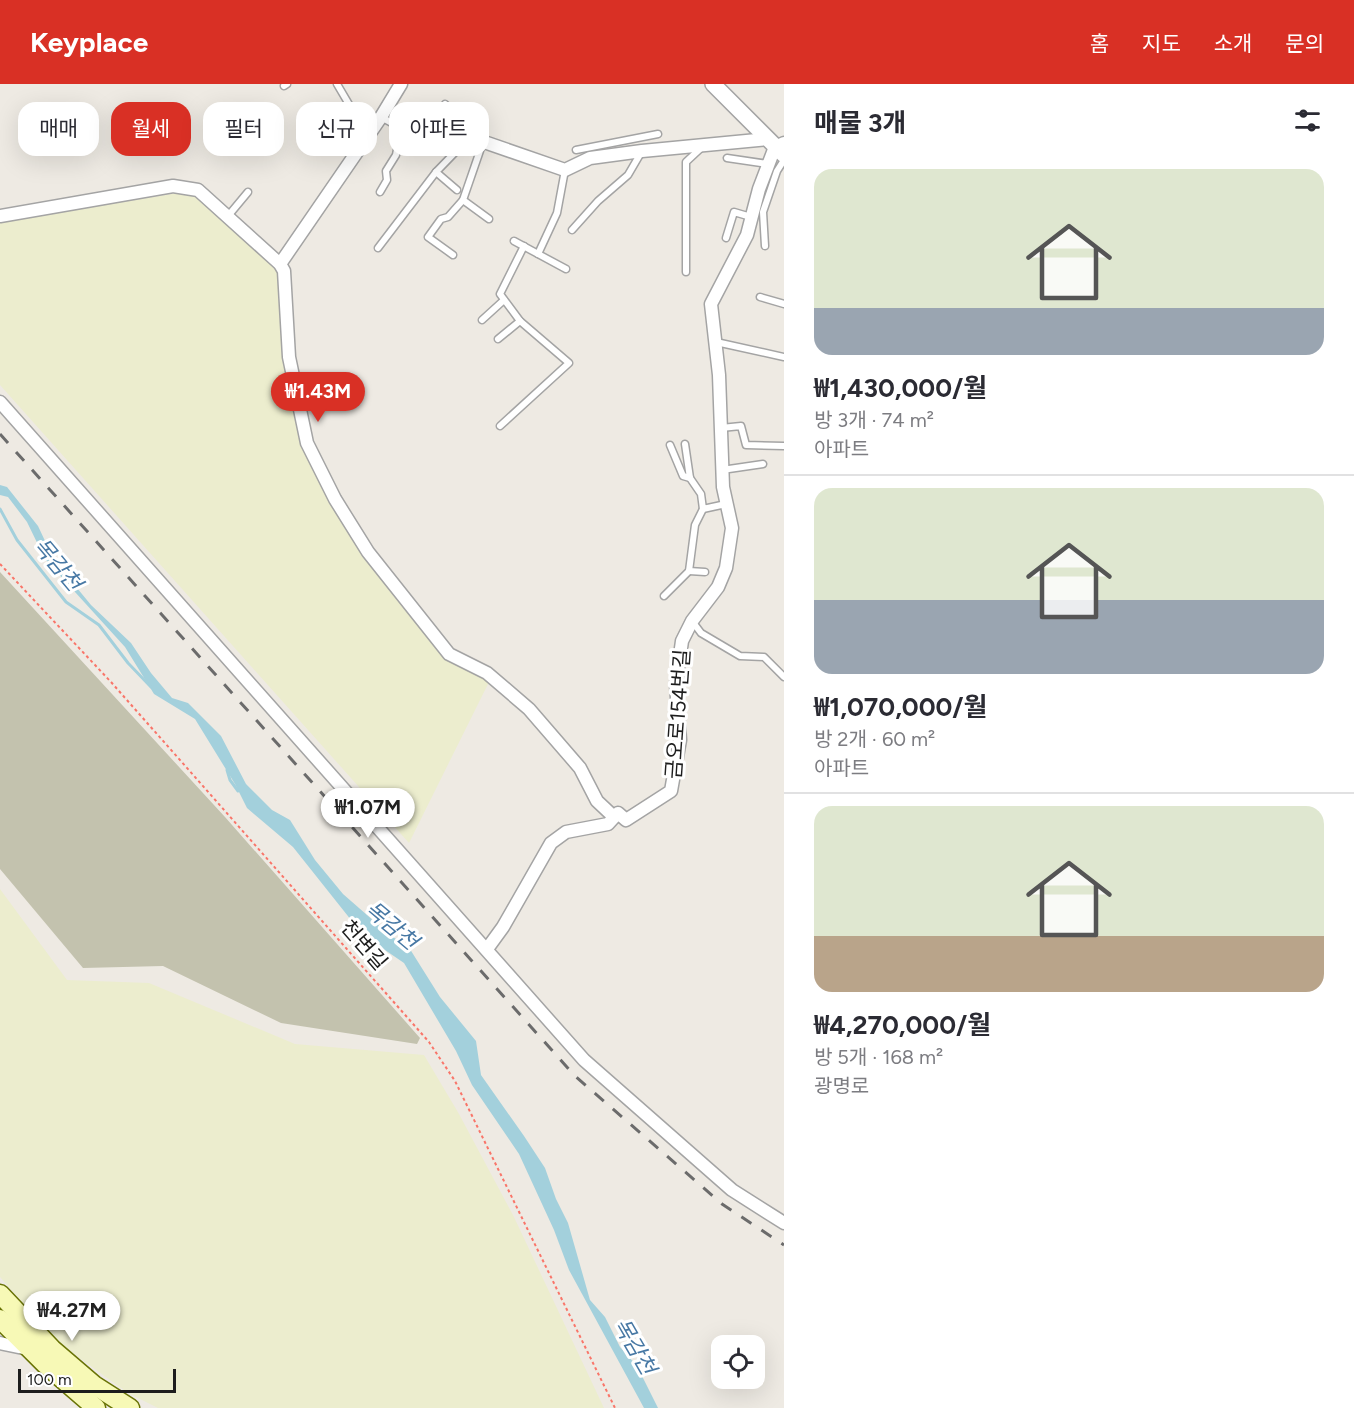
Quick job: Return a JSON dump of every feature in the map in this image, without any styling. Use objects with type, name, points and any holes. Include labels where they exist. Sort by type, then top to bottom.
[{"type":"main road","points":[[0,1294],[52,1349],[94,1385],[129,1408]]},
{"type":"main road","points":[[0,1319],[93,1407]]},
{"type":"street","points":[[377,123],[400,84]]},
{"type":"street","points":[[713,84],[778,146]]},
{"type":"street","points":[[489,144],[565,170],[590,158],[625,147],[642,151],[704,145],[778,146]]},
{"type":"street","name":"금오로154번길","points":[[487,949],[503,927],[551,843],[566,832],[608,824],[618,813],[626,820],[671,791],[680,740],[676,684],[682,641],[692,621],[718,587],[726,568],[732,528],[722,470],[720,375],[711,304],[747,235],[769,164],[778,146]]},
{"type":"street","points":[[280,264],[354,156]]},
{"type":"street","points":[[0,216],[173,186],[198,190],[280,264],[284,271],[289,357],[307,443],[335,499],[368,552],[449,654],[487,673],[529,710],[580,768],[597,801],[614,817]]},
{"type":"street","points":[[0,402],[584,1060],[732,1190],[784,1223]]},
{"type":"street","points":[[0,1343],[31,1350]]},
{"type":"lane","points":[[337,84],[348,102]]},
{"type":"lane","points":[[381,117],[389,121]]},
{"type":"lane","points":[[576,150],[625,147],[658,134]]},
{"type":"lane","points":[[686,272],[686,162],[704,145]]},
{"type":"lane","points":[[572,230],[598,201],[628,175],[642,151]]},
{"type":"lane","points":[[380,192],[387,180],[386,171],[395,156]]},
{"type":"lane","points":[[378,248],[449,156]]},
{"type":"lane","points":[[453,255],[428,237],[441,219],[448,217],[463,200],[478,156]]},
{"type":"lane","points":[[727,158],[769,164]]},
{"type":"lane","points":[[765,246],[763,212],[777,171],[784,160]]},
{"type":"lane","points":[[538,254],[557,213],[565,170]]},
{"type":"lane","points":[[436,172],[457,190]]},
{"type":"lane","points":[[228,217],[248,192]]},
{"type":"lane","points":[[463,200],[489,219]]},
{"type":"lane","points":[[726,238],[734,212],[752,217]]},
{"type":"lane","points":[[514,241],[566,269]]},
{"type":"lane","points":[[500,426],[569,363],[520,321],[500,294],[524,246]]},
{"type":"lane","points":[[760,297],[784,304]]},
{"type":"lane","points":[[483,320],[504,300]]},
{"type":"lane","points":[[498,339],[520,321]]},
{"type":"lane","points":[[716,342],[784,357]]},
{"type":"lane","points":[[721,428],[741,426],[746,445],[784,446]]},
{"type":"lane","points":[[664,596],[689,571],[695,525],[703,509],[701,494],[690,478],[685,444]]},
{"type":"lane","points":[[670,445],[683,476],[690,478]]},
{"type":"lane","points":[[722,470],[763,464]]},
{"type":"lane","points":[[703,509],[727,504]]},
{"type":"lane","points":[[689,571],[705,572]]},
{"type":"lane","points":[[692,621],[700,633],[740,656],[764,657],[784,677]]},
{"type":"path","name":"천변길","points":[[0,564],[111,682],[429,1042],[455,1081],[615,1408]]},
{"type":"shaded area","points":[[190,191],[277,269],[286,363],[328,495],[462,666],[490,680],[409,843],[0,385],[0,222]]},
{"type":"shaded area","points":[[0,572],[225,817],[420,1038],[417,1044],[281,1023],[163,966],[83,968],[0,869]]},
{"type":"shaded area","points":[[0,889],[67,980],[149,983],[295,1044],[424,1055],[459,1114],[513,1215],[604,1408],[158,1408],[128,1393],[56,1341],[0,1277]]},
{"type":"water","name":"목감천","points":[[0,485],[7,487],[38,526],[54,560],[91,605],[131,643],[151,673],[172,698],[188,703],[221,736],[246,784],[272,810],[290,820],[315,860],[343,894],[391,936],[408,946],[440,997],[476,1041],[481,1075],[545,1168],[556,1199],[568,1223],[590,1300],[605,1317],[620,1347],[637,1366],[658,1408],[644,1408],[569,1270],[554,1230],[519,1154],[472,1085],[456,1051],[404,963],[363,935],[293,847],[247,808],[195,719],[154,694],[125,647],[45,559],[27,522],[8,497],[0,495]]},
{"type":"waterway","name":"목감천","points":[[0,509],[17,540],[66,602],[99,625],[128,663],[151,687]]},
{"type":"waterway","name":"목감천","points":[[227,770],[230,780],[238,791]]},
{"type":"railway","points":[[0,434],[575,1076],[722,1204],[784,1245]]}]
